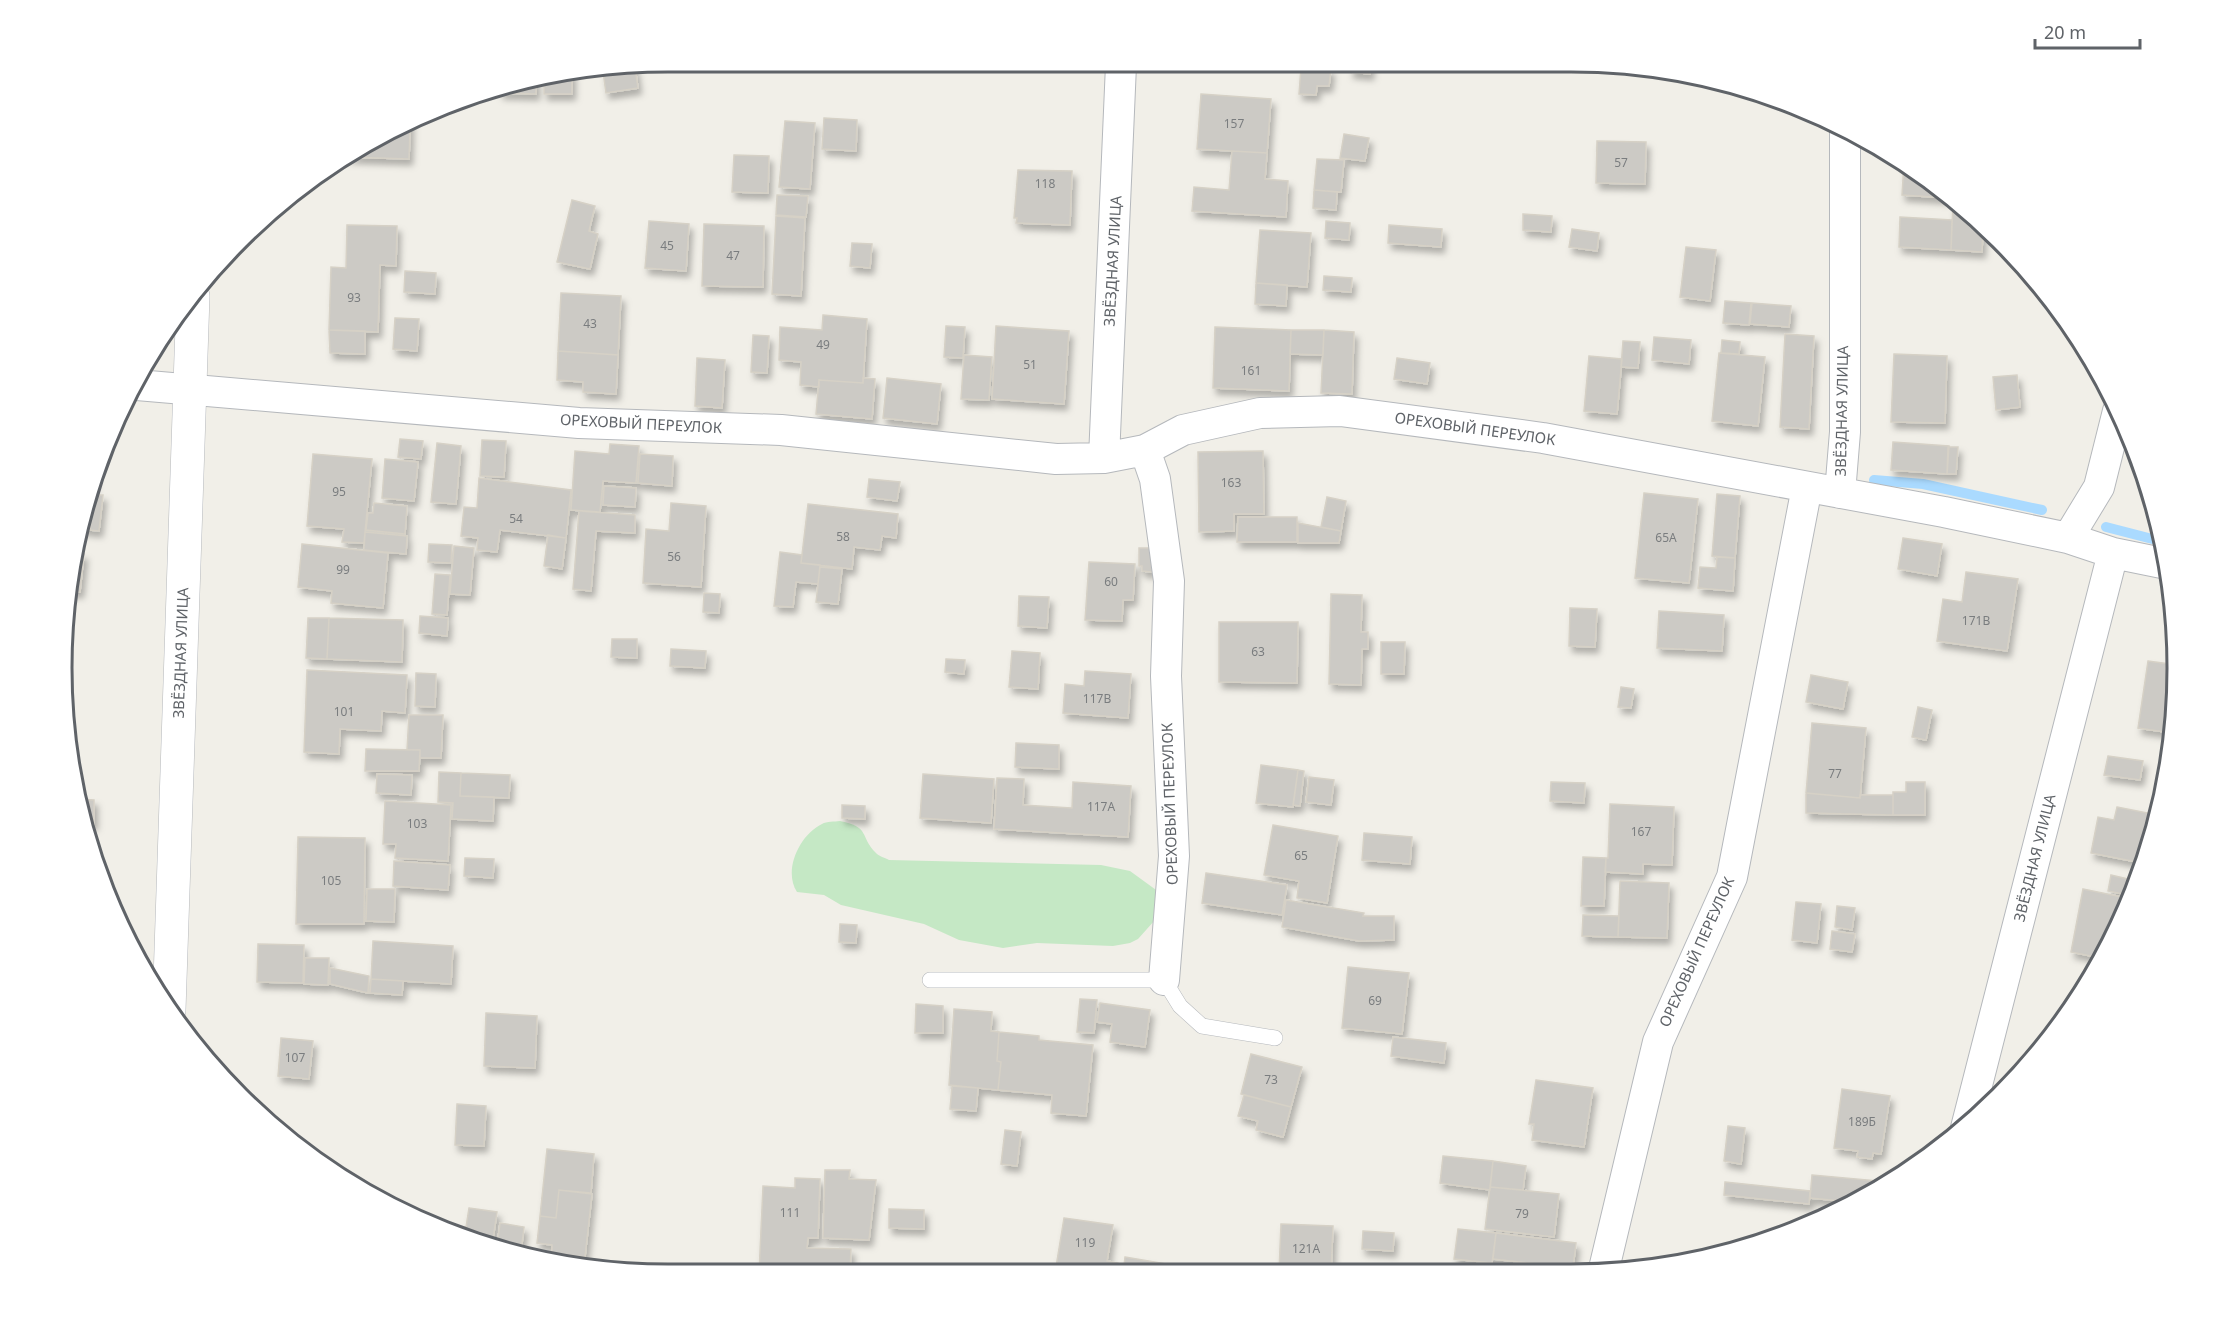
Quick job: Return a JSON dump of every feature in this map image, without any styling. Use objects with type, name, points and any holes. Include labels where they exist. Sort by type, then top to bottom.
[{"type":"street","name":"ЗВЁЗДНАЯ УЛИЦА","points":[[1104,458],[1121,72]]},
{"type":"street","name":"ЗВЁЗДНАЯ УЛИЦА","points":[[1845,139],[1845,432],[1840,493],[2068,538],[2113,553],[2158,562]]},
{"type":"street","name":"ЗВЁЗДНАЯ УЛИЦА","points":[[170,995],[193,308]]},
{"type":"street","name":"ОРЕХОВЫЙ ПЕРЕУЛОК","points":[[143,385],[579,423],[781,430],[1056,459],[1104,458],[1145,450],[1183,430],[1260,413],[1340,411],[1543,438],[1840,493]]},
{"type":"street","points":[[2068,538],[2099,487],[2115,424]]},
{"type":"street","name":"ОРЕХОВЫЙ ПЕРЕУЛОК","points":[[1145,450],[1155,479],[1169,581],[1166,676],[1174,856],[1164,980]]},
{"type":"street","name":"ОРЕХОВЫЙ ПЕРЕУЛОК","points":[[1605,1263],[1658,1042],[1732,877],[1807,487]]},
{"type":"street","name":"ЗВЁЗДНАЯ УЛИЦА","points":[[1971,1110],[2113,553]]},
{"type":"lane","points":[[930,980],[1164,980],[1180,1006],[1202,1026],[1275,1038]]},
{"type":"green space","points":[[840,821],[861,829],[876,853],[889,860],[1101,865],[1130,871],[1163,895],[1155,920],[1138,939],[1130,943],[1113,946],[1037,943],[1003,948],[959,940],[924,924],[841,905],[824,895],[797,892],[792,874],[800,845],[806,836],[822,824]]},
{"type":"building","points":[[1301,72],[1331,72],[1329,86],[1317,86],[1316,95],[1299,94]]},
{"type":"building","points":[[636,73],[638,88],[606,93],[604,76]]},
{"type":"building","points":[[572,80],[572,94],[544,94],[544,85]]},
{"type":"building","points":[[536,87],[536,94],[510,93]]},
{"type":"building","points":[[1201,94],[1271,99],[1267,153],[1197,149]]},
{"type":"building","points":[[824,118],[857,120],[856,151],[822,149]]},
{"type":"building","points":[[785,121],[815,123],[810,189],[779,187]]},
{"type":"building","points":[[407,132],[410,132],[409,159],[361,157]]},
{"type":"building","points":[[1344,134],[1369,138],[1365,161],[1340,158]]},
{"type":"building","points":[[1597,141],[1646,142],[1645,184],[1596,183]]},
{"type":"building","points":[[1232,151],[1267,153],[1265,179],[1288,181],[1286,217],[1192,211],[1194,187],[1229,190]]},
{"type":"building","points":[[734,155],[769,156],[768,193],[732,192]]},
{"type":"building","points":[[1317,159],[1344,160],[1341,192],[1314,190]]},
{"type":"building","points":[[1018,170],[1072,171],[1070,225],[1016,223],[1017,218],[1014,218]]},
{"type":"building","points":[[1903,173],[1937,197],[1902,195]]},
{"type":"building","points":[[1314,190],[1337,192],[1336,210],[1313,208]]},
{"type":"building","points":[[777,195],[808,196],[806,217],[776,215]]},
{"type":"building","points":[[572,200],[595,206],[589,231],[598,234],[590,269],[557,262]]},
{"type":"building","points":[[1953,211],[1983,238],[1982,252],[1951,250]]},
{"type":"building","points":[[1523,214],[1552,216],[1551,232],[1523,230]]},
{"type":"building","points":[[776,216],[805,218],[801,296],[772,294]]},
{"type":"building","points":[[1900,217],[1952,220],[1951,250],[1899,247]]},
{"type":"building","points":[[649,221],[689,224],[686,271],[645,268]]},
{"type":"building","points":[[1326,221],[1350,223],[1349,240],[1325,238]]},
{"type":"building","points":[[704,224],[764,226],[763,287],[702,286]]},
{"type":"building","points":[[347,225],[397,226],[396,266],[380,265],[378,332],[329,330],[331,267],[346,268]]},
{"type":"building","points":[[1389,225],[1442,229],[1441,247],[1388,243]]},
{"type":"building","points":[[1572,229],[1599,233],[1597,251],[1569,247]]},
{"type":"building","points":[[1260,230],[1311,233],[1307,287],[1256,283]]},
{"type":"building","points":[[852,243],[872,244],[870,268],[850,266]]},
{"type":"building","points":[[1686,247],[1716,250],[1710,301],[1680,297]]},
{"type":"building","points":[[405,271],[436,273],[435,294],[404,292]]},
{"type":"building","points":[[1324,276],[1352,278],[1351,292],[1323,290]]},
{"type":"building","points":[[1256,283],[1287,285],[1286,306],[1255,304]]},
{"type":"building","points":[[561,293],[621,296],[618,355],[558,351]]},
{"type":"building","points":[[1725,301],[1751,303],[1749,325],[1723,323]]},
{"type":"building","points":[[1752,303],[1791,306],[1789,327],[1750,324]]},
{"type":"building","points":[[823,315],[867,319],[863,383],[819,380],[819,387],[800,385],[801,362],[779,360],[780,327],[822,330]]},
{"type":"building","points":[[395,318],[419,319],[417,351],[393,349]]},
{"type":"building","points":[[946,326],[965,327],[963,358],[944,357]]},
{"type":"building","points":[[996,326],[1069,331],[1064,404],[992,399]]},
{"type":"building","points":[[1215,327],[1291,330],[1289,391],[1213,388]]},
{"type":"building","points":[[329,330],[365,331],[365,354],[330,353]]},
{"type":"building","points":[[1291,330],[1324,330],[1323,355],[1290,354]]},
{"type":"building","points":[[1324,330],[1354,332],[1352,394],[1321,393]]},
{"type":"building","points":[[1785,334],[1814,336],[1809,429],[1780,427]]},
{"type":"building","points":[[753,335],[769,336],[767,373],[751,372]]},
{"type":"building","points":[[1654,337],[1691,340],[1689,364],[1652,360]]},
{"type":"building","points":[[1722,340],[1740,342],[1739,354],[1721,353]]},
{"type":"building","points":[[1623,341],[1640,342],[1638,368],[1621,367]]},
{"type":"building","points":[[558,351],[618,355],[616,394],[583,392],[583,382],[557,380]]},
{"type":"building","points":[[1719,353],[1765,357],[1758,426],[1712,421]]},
{"type":"building","points":[[1894,354],[1947,356],[1945,423],[1891,422]]},
{"type":"building","points":[[964,355],[992,357],[989,400],[961,399]]},
{"type":"building","points":[[1589,356],[1622,359],[1617,414],[1584,411]]},
{"type":"building","points":[[697,358],[725,360],[722,408],[695,406]]},
{"type":"building","points":[[1397,358],[1430,363],[1427,384],[1394,379]]},
{"type":"building","points":[[2017,375],[2020,407],[1996,410],[1993,377]]},
{"type":"building","points":[[863,378],[875,379],[872,419],[816,414],[819,380],[863,383]]},
{"type":"building","points":[[887,378],[941,384],[937,424],[883,418]]},
{"type":"building","points":[[400,439],[423,441],[421,459],[398,457]]},
{"type":"building","points":[[482,440],[506,441],[504,477],[480,476]]},
{"type":"building","points":[[1893,442],[1949,446],[1947,474],[1891,470]]},
{"type":"building","points":[[437,443],[461,446],[456,504],[431,502]]},
{"type":"building","points":[[610,444],[639,446],[636,483],[603,481],[600,512],[571,510],[575,451],[609,454]]},
{"type":"building","points":[[1948,447],[1958,447],[1956,474],[1947,474]]},
{"type":"building","points":[[1263,451],[1264,514],[1234,514],[1234,531],[1199,532],[1198,452]]},
{"type":"building","points":[[313,454],[372,459],[364,543],[342,542],[344,529],[307,526]]},
{"type":"building","points":[[640,454],[673,456],[672,486],[638,483]]},
{"type":"building","points":[[385,459],[418,462],[414,501],[382,498]]},
{"type":"building","points":[[479,478],[571,490],[566,538],[500,530],[497,552],[477,550],[478,538],[461,536],[464,507],[477,508]]},
{"type":"building","points":[[869,479],[900,482],[897,501],[867,497]]},
{"type":"building","points":[[604,486],[636,488],[635,507],[603,505]]},
{"type":"building","points":[[1644,493],[1698,499],[1689,583],[1635,578]]},
{"type":"building","points":[[1717,494],[1740,496],[1735,558],[1712,556]]},
{"type":"building","points":[[98,495],[103,495],[99,531],[90,530]]},
{"type":"building","points":[[1327,497],[1346,501],[1341,531],[1321,527]]},
{"type":"building","points":[[374,503],[407,506],[405,534],[366,530],[368,513],[373,513]]},
{"type":"building","points":[[671,503],[706,506],[701,587],[643,583],[646,529],[669,531]]},
{"type":"building","points":[[808,504],[898,514],[896,538],[882,536],[880,550],[854,547],[852,569],[801,563]]},
{"type":"building","points":[[579,511],[635,515],[635,533],[596,531],[591,591],[573,589]]},
{"type":"building","points":[[1238,517],[1297,517],[1297,542],[1237,542]]},
{"type":"building","points":[[1298,523],[1341,531],[1339,543],[1298,543]]},
{"type":"building","points":[[365,532],[407,536],[406,554],[364,550]]},
{"type":"building","points":[[548,535],[566,538],[562,569],[544,566]]},
{"type":"building","points":[[1903,538],[1942,544],[1937,576],[1898,569]]},
{"type":"building","points":[[302,544],[388,553],[383,608],[331,603],[332,591],[298,587]]},
{"type":"building","points":[[429,544],[452,545],[451,563],[428,562]]},
{"type":"building","points":[[454,546],[474,548],[470,595],[450,594]]},
{"type":"building","points":[[1139,548],[1153,548],[1152,572],[1142,571],[1142,566],[1139,566]]},
{"type":"building","points":[[780,552],[802,555],[801,563],[820,565],[818,584],[796,582],[793,607],[774,606]]},
{"type":"building","points":[[83,554],[84,554],[80,592],[77,592]]},
{"type":"building","points":[[1717,557],[1735,558],[1733,591],[1698,588],[1700,567],[1716,568]]},
{"type":"building","points":[[1089,562],[1135,564],[1133,600],[1123,600],[1122,621],[1085,620]]},
{"type":"building","points":[[820,567],[842,569],[838,604],[816,602]]},
{"type":"building","points":[[1966,572],[2018,579],[2007,651],[1937,641],[1943,599],[1962,602]]},
{"type":"building","points":[[435,574],[450,575],[447,615],[432,614]]},
{"type":"building","points":[[704,593],[720,594],[719,613],[703,612]]},
{"type":"building","points":[[1331,594],[1362,595],[1361,632],[1368,632],[1368,649],[1362,649],[1361,685],[1329,684]]},
{"type":"building","points":[[1019,596],[1049,597],[1047,628],[1018,626]]},
{"type":"building","points":[[1570,608],[1597,609],[1595,647],[1569,646]]},
{"type":"building","points":[[1659,611],[1724,615],[1722,651],[1657,648]]},
{"type":"building","points":[[420,616],[448,618],[447,636],[419,633]]},
{"type":"building","points":[[308,618],[329,618],[327,659],[306,658]]},
{"type":"building","points":[[329,618],[403,620],[402,662],[327,659]]},
{"type":"building","points":[[1219,622],[1298,622],[1297,683],[1219,682]]},
{"type":"building","points":[[612,639],[637,639],[637,658],[611,657]]},
{"type":"building","points":[[1381,642],[1405,642],[1404,674],[1381,674]]},
{"type":"building","points":[[671,649],[706,651],[705,668],[670,666]]},
{"type":"building","points":[[1012,651],[1040,653],[1038,689],[1009,687]]},
{"type":"building","points":[[946,659],[965,660],[964,674],[945,672]]},
{"type":"building","points":[[2148,661],[2167,664],[2163,732],[2138,728]]},
{"type":"building","points":[[307,670],[407,675],[405,713],[382,711],[381,731],[340,729],[339,754],[304,752]]},
{"type":"building","points":[[1085,671],[1131,674],[1128,718],[1063,713],[1065,684],[1084,686]]},
{"type":"building","points":[[416,673],[436,674],[435,707],[415,706]]},
{"type":"building","points":[[1811,675],[1848,682],[1843,709],[1806,702]]},
{"type":"building","points":[[1621,687],[1634,689],[1631,708],[1618,707]]},
{"type":"building","points":[[1918,707],[1932,710],[1926,740],[1912,737]]},
{"type":"building","points":[[409,715],[443,715],[441,758],[420,758],[420,750],[407,750]]},
{"type":"building","points":[[1812,723],[1866,728],[1860,798],[1806,793]]},
{"type":"building","points":[[1016,743],[1059,745],[1059,769],[1015,767]]},
{"type":"building","points":[[366,749],[420,750],[419,771],[365,771]]},
{"type":"building","points":[[2108,756],[2143,761],[2140,780],[2104,775]]},
{"type":"building","points":[[1261,765],[1298,770],[1293,807],[1256,803]]},
{"type":"building","points":[[1298,770],[1304,771],[1300,806],[1293,805]]},
{"type":"building","points":[[439,772],[461,773],[460,796],[494,797],[493,821],[452,819],[453,803],[438,802]]},
{"type":"building","points":[[461,773],[510,775],[509,798],[460,796]]},
{"type":"building","points":[[377,774],[412,775],[411,795],[376,793]]},
{"type":"building","points":[[923,774],[994,779],[991,823],[920,818]]},
{"type":"building","points":[[1309,777],[1334,780],[1331,805],[1306,802]]},
{"type":"building","points":[[997,778],[1024,779],[1023,805],[1072,808],[1073,782],[1131,786],[1128,837],[994,829]]},
{"type":"building","points":[[1551,782],[1585,783],[1584,803],[1550,801]]},
{"type":"building","points":[[1906,782],[1925,782],[1925,815],[1893,815],[1893,792],[1906,792]]},
{"type":"building","points":[[1806,793],[1860,798],[1860,795],[1893,795],[1893,815],[1806,813]]},
{"type":"building","points":[[87,800],[94,800],[94,824],[92,822]]},
{"type":"building","points":[[385,801],[451,805],[448,861],[395,858],[396,844],[383,844]]},
{"type":"building","points":[[1610,804],[1674,807],[1672,865],[1643,864],[1643,874],[1605,872],[1606,858],[1608,858]]},
{"type":"building","points":[[842,805],[865,806],[865,819],[842,818]]},
{"type":"building","points":[[2117,807],[2149,813],[2134,862],[2091,853],[2098,817],[2114,820]]},
{"type":"building","points":[[1273,825],[1338,836],[1327,903],[1297,898],[1299,881],[1264,875]]},
{"type":"building","points":[[1364,833],[1412,837],[1410,864],[1362,860]]},
{"type":"building","points":[[298,837],[365,838],[364,924],[296,924]]},
{"type":"building","points":[[1583,857],[1606,858],[1604,906],[1581,906]]},
{"type":"building","points":[[465,858],[494,859],[493,878],[464,876]]},
{"type":"building","points":[[394,861],[450,865],[448,890],[393,886]]},
{"type":"building","points":[[1206,873],[1287,885],[1282,915],[1202,903]]},
{"type":"building","points":[[2111,875],[2128,879],[2123,894],[2108,891]]},
{"type":"building","points":[[1620,881],[1669,883],[1667,938],[1618,937]]},
{"type":"building","points":[[367,889],[395,889],[394,922],[366,921]]},
{"type":"building","points":[[2083,889],[2122,897],[2092,956],[2071,952]]},
{"type":"building","points":[[1286,900],[1364,913],[1363,916],[1394,916],[1394,940],[1359,941],[1282,927]]},
{"type":"building","points":[[1796,902],[1821,904],[1817,943],[1792,940]]},
{"type":"building","points":[[1837,906],[1855,908],[1852,930],[1835,927]]},
{"type":"building","points":[[1583,915],[1619,916],[1618,937],[1582,936]]},
{"type":"building","points":[[840,924],[857,925],[856,943],[839,942]]},
{"type":"building","points":[[1832,931],[1855,934],[1852,952],[1830,949]]},
{"type":"building","points":[[373,941],[453,946],[451,984],[371,979]]},
{"type":"building","points":[[258,944],[304,945],[303,983],[257,982]]},
{"type":"building","points":[[305,958],[329,958],[328,985],[304,984]]},
{"type":"building","points":[[1348,967],[1409,973],[1402,1034],[1342,1028]]},
{"type":"building","points":[[330,968],[369,976],[368,993],[330,984]]},
{"type":"building","points":[[371,979],[403,981],[402,995],[370,993]]},
{"type":"building","points":[[1080,999],[1097,1000],[1094,1033],[1077,1032]]},
{"type":"building","points":[[1100,1003],[1150,1010],[1145,1047],[1110,1042],[1112,1024],[1097,1022]]},
{"type":"building","points":[[916,1004],[943,1006],[943,1033],[915,1033]]},
{"type":"building","points":[[954,1009],[992,1012],[991,1031],[999,1032],[997,1061],[1001,1062],[998,1090],[949,1085]]},
{"type":"building","points":[[486,1013],[537,1016],[535,1068],[484,1066]]},
{"type":"building","points":[[999,1032],[1039,1036],[1039,1040],[1093,1045],[1086,1116],[1051,1113],[1052,1095],[998,1090],[1001,1062],[997,1061]]},
{"type":"building","points":[[1393,1037],[1446,1043],[1444,1063],[1391,1056]]},
{"type":"building","points":[[281,1038],[313,1041],[309,1079],[278,1076]]},
{"type":"building","points":[[1251,1054],[1302,1067],[1291,1107],[1241,1094]]},
{"type":"building","points":[[1536,1080],[1593,1088],[1584,1147],[1532,1140],[1534,1124],[1529,1124]]},
{"type":"building","points":[[952,1086],[978,1088],[976,1111],[950,1109]]},
{"type":"building","points":[[1842,1089],[1890,1096],[1881,1154],[1873,1153],[1872,1159],[1857,1157],[1858,1151],[1834,1148]]},
{"type":"building","points":[[1244,1095],[1291,1107],[1283,1137],[1256,1130],[1258,1121],[1238,1116]]},
{"type":"building","points":[[457,1104],[486,1106],[484,1146],[455,1145]]},
{"type":"building","points":[[1728,1126],[1745,1128],[1741,1164],[1724,1161]]},
{"type":"building","points":[[1005,1130],[1021,1132],[1017,1166],[1001,1164]]},
{"type":"building","points":[[547,1149],[594,1154],[591,1193],[559,1190],[556,1218],[540,1216]]},
{"type":"building","points":[[1443,1156],[1493,1161],[1490,1190],[1440,1183]]},
{"type":"building","points":[[1493,1161],[1526,1166],[1523,1190],[1490,1187]]},
{"type":"building","points":[[825,1170],[850,1170],[849,1179],[876,1180],[869,1240],[823,1238]]},
{"type":"building","points":[[1812,1175],[1875,1181],[1839,1201],[1810,1198]]},
{"type":"building","points":[[795,1178],[820,1179],[818,1238],[808,1238],[807,1248],[851,1249],[850,1264],[759,1264],[763,1186],[795,1188]]},
{"type":"building","points":[[1725,1182],[1810,1191],[1809,1204],[1724,1195]]},
{"type":"building","points":[[1490,1187],[1559,1194],[1554,1237],[1485,1229]]},
{"type":"building","points":[[559,1190],[592,1194],[585,1257],[552,1253],[552,1245],[537,1243],[540,1216],[556,1218]]},
{"type":"building","points":[[469,1208],[497,1212],[493,1237],[460,1226],[466,1227]]},
{"type":"building","points":[[889,1209],[924,1210],[924,1229],[889,1228]]},
{"type":"building","points":[[1064,1218],[1113,1225],[1107,1261],[1118,1264],[1056,1264]]},
{"type":"building","points":[[500,1223],[524,1227],[522,1246],[498,1239]]},
{"type":"building","points":[[1281,1224],[1333,1226],[1331,1264],[1279,1264]]},
{"type":"building","points":[[1458,1229],[1496,1233],[1492,1263],[1454,1259]]},
{"type":"building","points":[[1363,1231],[1394,1233],[1393,1251],[1362,1249]]},
{"type":"building","points":[[1496,1233],[1576,1243],[1573,1264],[1537,1264],[1493,1259]]},
{"type":"building","points":[[1125,1257],[1167,1264],[1124,1264]]},
{"type":"waterway","points":[[1874,480],[1923,484],[2042,510]]},
{"type":"waterway","points":[[2106,527],[2153,539]]}]
